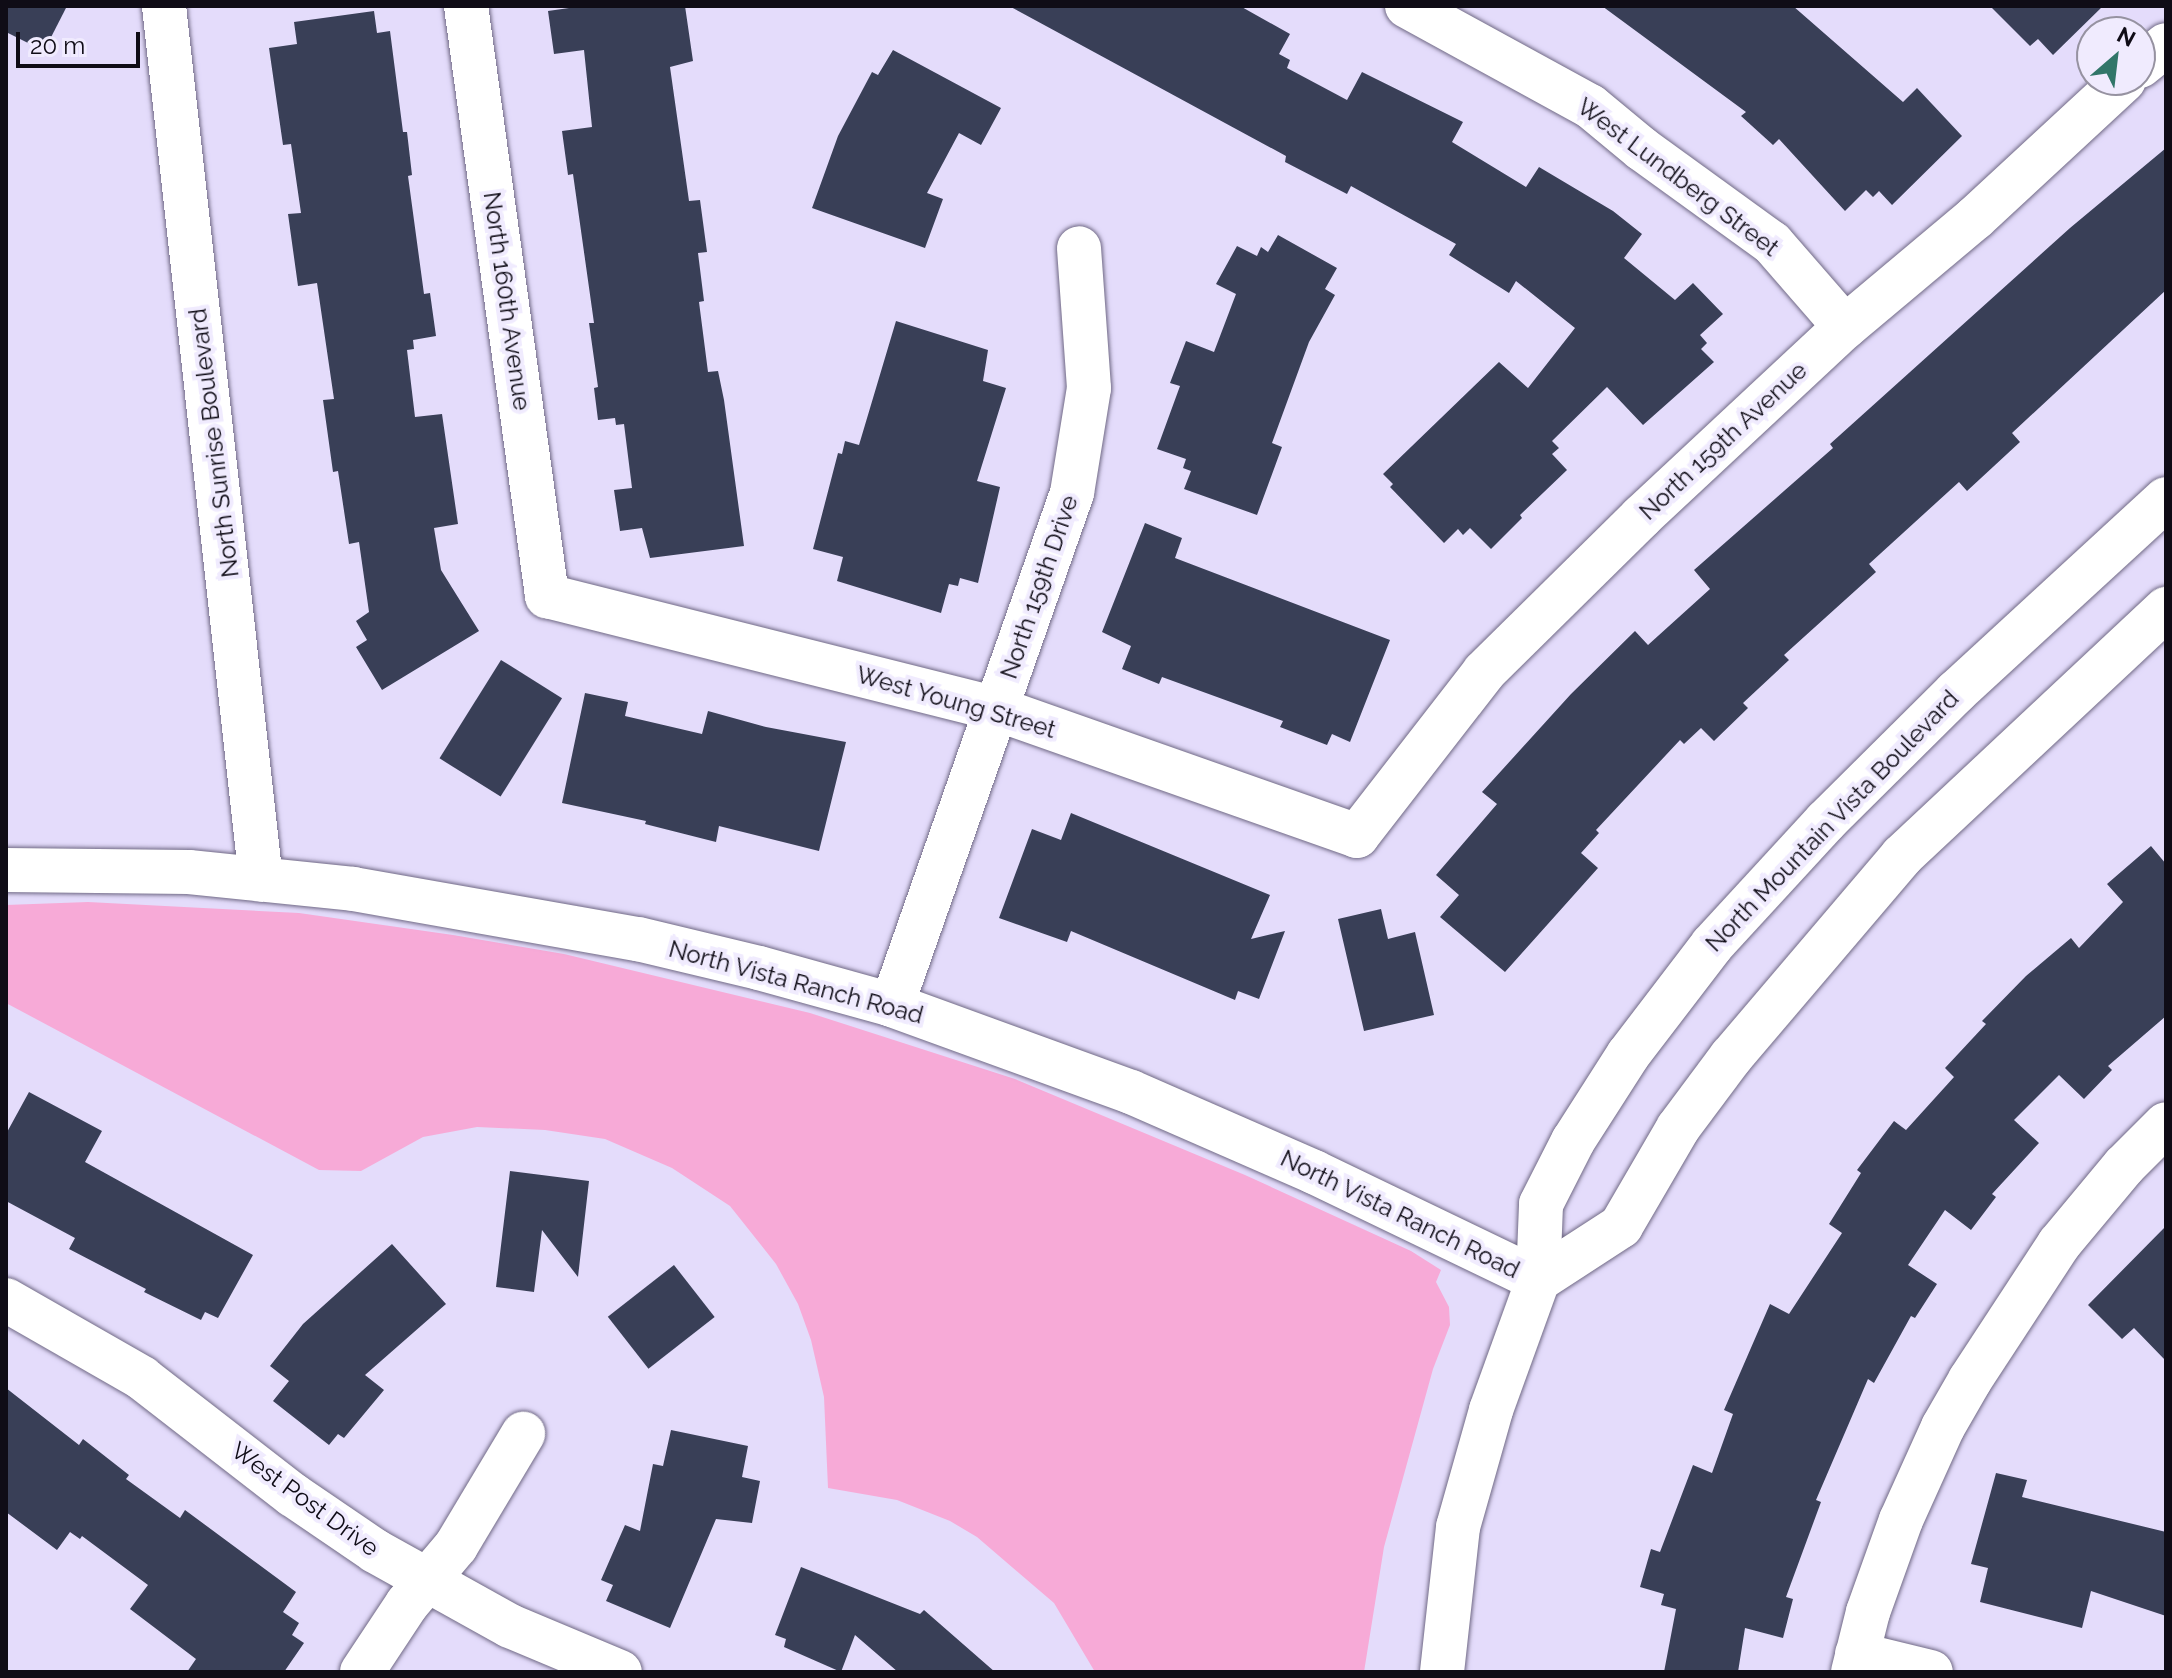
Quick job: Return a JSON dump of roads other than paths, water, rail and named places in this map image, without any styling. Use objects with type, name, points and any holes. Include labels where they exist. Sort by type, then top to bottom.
[{"type":"street","name":"North Sunrise Boulevard","points":[[164,6],[261,880]]},
{"type":"street","name":"North 160th Avenue","points":[[466,6],[547,596]]},
{"type":"street","name":"West Lundberg Street","points":[[1407,6],[1590,106],[1642,149],[1772,243],[1845,327]]},
{"type":"street","name":"North 159th Avenue","points":[[1357,836],[1484,672],[1641,517],[1845,327],[1975,218],[2107,96]]},
{"type":"street","name":"North 159th Drive","points":[[892,1005],[1056,544],[1074,481],[1089,388],[1079,248]]},
{"type":"street","name":"North Mountain Vista Boulevard","points":[[1442,1672],[1458,1527],[1491,1410],[1538,1280],[1541,1204],[1573,1141],[1628,1055],[1712,945],[1826,821],[1956,692],[2166,499]]},
{"type":"street","name":"West Young Street","points":[[547,596],[997,709],[1357,836]]},
{"type":"street","points":[[1538,1280],[1621,1226],[1678,1128],[1731,1057],[1791,982],[1902,856],[2166,609]]},
{"type":"street","name":"North Vista Ranch Road","points":[[6,870],[189,872],[353,889],[638,939],[892,1005],[1131,1092],[1314,1172],[1538,1280]]},
{"type":"street","points":[[1931,1672],[1855,1663],[1901,1520],[1943,1427],[1997,1332],[2059,1244],[2108,1184],[2166,1124]]},
{"type":"street","name":"West Post Drive","points":[[6,1300],[142,1378],[293,1495],[427,1583],[510,1626],[620,1672]]},
{"type":"street","points":[[362,1672],[390,1627],[456,1546],[523,1434]]}]
